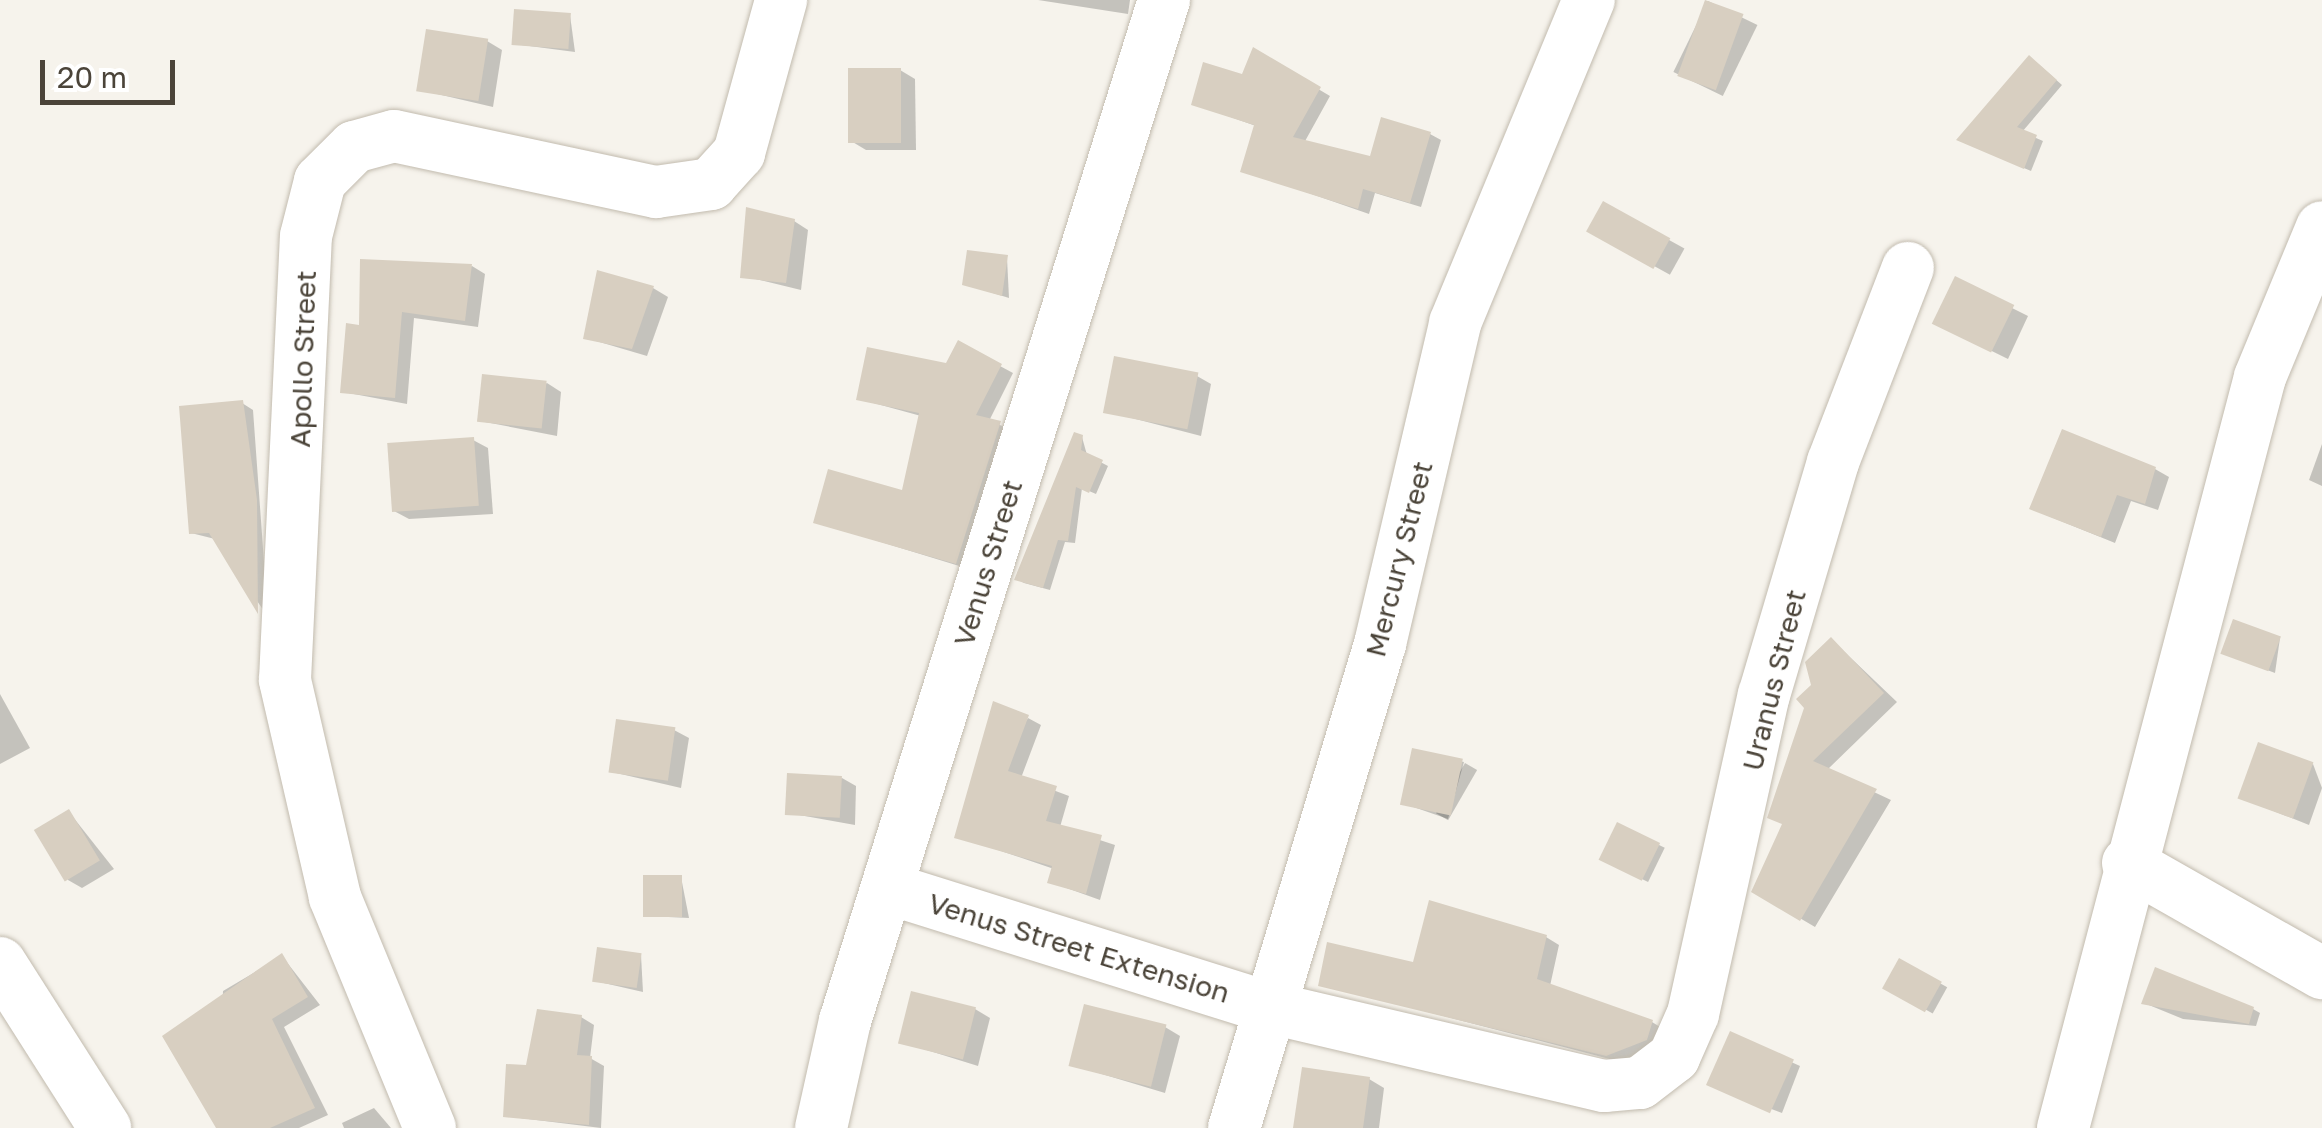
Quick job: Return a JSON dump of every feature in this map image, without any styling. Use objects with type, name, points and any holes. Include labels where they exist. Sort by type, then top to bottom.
[{"type":"street","name":"Apollo Street","points":[[430,1128],[335,897],[285,680],[306,236],[320,181],[354,147],[394,136],[656,192],[710,184],[739,152],[782,0]]},
{"type":"street","name":"Venus Street","points":[[822,1128],[887,888],[1164,0]]},
{"type":"street","name":"Mercury Street","points":[[1234,1128],[1380,644],[1455,323],[1590,0]]},
{"type":"street","points":[[2063,1128],[2128,862],[2260,377],[2322,227]]},
{"type":"street","name":"Uranus Street","points":[[1640,1084],[1674,1057],[1693,1014],[1764,695],[1832,462],[1908,268]]},
{"type":"street","points":[[2128,862],[2322,973]]},
{"type":"street","name":"Venus Street Extension","points":[[887,888],[1271,1008],[1604,1086],[1640,1084]]},
{"type":"street","points":[[0,963],[105,1128]]},
{"type":"building","points":[[1705,0],[1744,14],[1716,90],[1677,76]]},
{"type":"building","points":[[514,9],[571,13],[568,49],[511,45]]},
{"type":"building","points":[[426,29],[488,39],[478,101],[416,91]]},
{"type":"building","points":[[1253,47],[1321,87],[1293,137],[1370,156],[1381,117],[1431,132],[1410,203],[1363,189],[1358,209],[1240,172],[1254,125],[1191,105],[1203,62],[1242,74]]},
{"type":"building","points":[[2029,55],[2057,80],[2017,127],[2037,135],[2024,169],[1956,140]]},
{"type":"building","points":[[848,68],[901,68],[901,143],[848,143]]},
{"type":"building","points":[[1603,201],[1670,238],[1653,269],[1586,232]]},
{"type":"building","points":[[746,207],[795,219],[786,283],[740,278]]},
{"type":"building","points":[[967,250],[1008,255],[1002,296],[962,285]]},
{"type":"building","points":[[360,259],[472,264],[465,321],[402,312],[395,398],[340,393],[346,323],[359,325]]},
{"type":"building","points":[[597,270],[654,286],[632,349],[583,339]]},
{"type":"building","points":[[1955,276],[2014,305],[1991,353],[1932,324]]},
{"type":"building","points":[[958,340],[1002,364],[976,415],[1001,421],[956,564],[813,523],[828,469],[902,490],[919,413],[856,400],[867,347],[946,363]]},
{"type":"building","points":[[1114,356],[1198,372],[1187,429],[1103,413]]},
{"type":"building","points":[[482,374],[547,381],[542,429],[477,422]]},
{"type":"building","points":[[243,400],[257,500],[258,614],[209,533],[189,534],[179,406]]},
{"type":"building","points":[[2062,429],[2156,467],[2145,504],[2117,495],[2101,537],[2029,509]]},
{"type":"building","points":[[1074,432],[1083,435],[1081,450],[1103,460],[1089,493],[1076,487],[1068,541],[1058,540],[1043,588],[1014,580]]},
{"type":"building","points":[[474,437],[479,506],[392,512],[387,443]]},
{"type":"building","points":[[2233,619],[2281,636],[2268,671],[2220,654]]},
{"type":"building","points":[[1831,637],[1884,693],[1813,761],[1877,789],[1800,921],[1751,892],[1782,824],[1767,818],[1804,708],[1796,699],[1811,685],[1805,662]]},
{"type":"building","points":[[993,701],[1029,715],[1008,771],[1057,786],[1046,821],[1102,835],[1086,894],[1047,883],[1052,866],[954,838]]},
{"type":"building","points":[[616,719],[675,727],[668,781],[608,772]]},
{"type":"building","points":[[2258,742],[2313,762],[2293,819],[2237,798]]},
{"type":"building","points":[[1412,748],[1463,759],[1451,816],[1400,805]]},
{"type":"building","points":[[787,773],[842,776],[840,818],[785,815]]},
{"type":"building","points":[[69,809],[100,860],[65,882],[34,830]]},
{"type":"building","points":[[1617,822],[1660,843],[1642,881],[1599,860]]},
{"type":"building","points":[[643,875],[682,875],[682,917],[643,917]]},
{"type":"building","points":[[1429,900],[1547,935],[1537,979],[1653,1020],[1647,1040],[1606,1056],[1318,986],[1327,942],[1413,962]]},
{"type":"building","points":[[597,947],[642,953],[637,988],[592,982]]},
{"type":"building","points":[[282,953],[308,997],[272,1019],[315,1108],[270,1128],[216,1128],[162,1036]]},
{"type":"building","points":[[1899,958],[1942,982],[1925,1012],[1882,989]]},
{"type":"building","points":[[2155,967],[2254,1007],[2249,1024],[2141,1004]]},
{"type":"building","points":[[911,991],[976,1007],[963,1060],[898,1043]]},
{"type":"building","points":[[1084,1004],[1166,1025],[1151,1087],[1069,1066]]},
{"type":"building","points":[[537,1009],[582,1015],[577,1055],[592,1056],[589,1125],[503,1117],[506,1064],[526,1065]]},
{"type":"building","points":[[1730,1031],[1794,1059],[1770,1113],[1706,1085]]},
{"type":"building","points":[[1302,1067],[1370,1077],[1363,1128],[1293,1128]]}]
